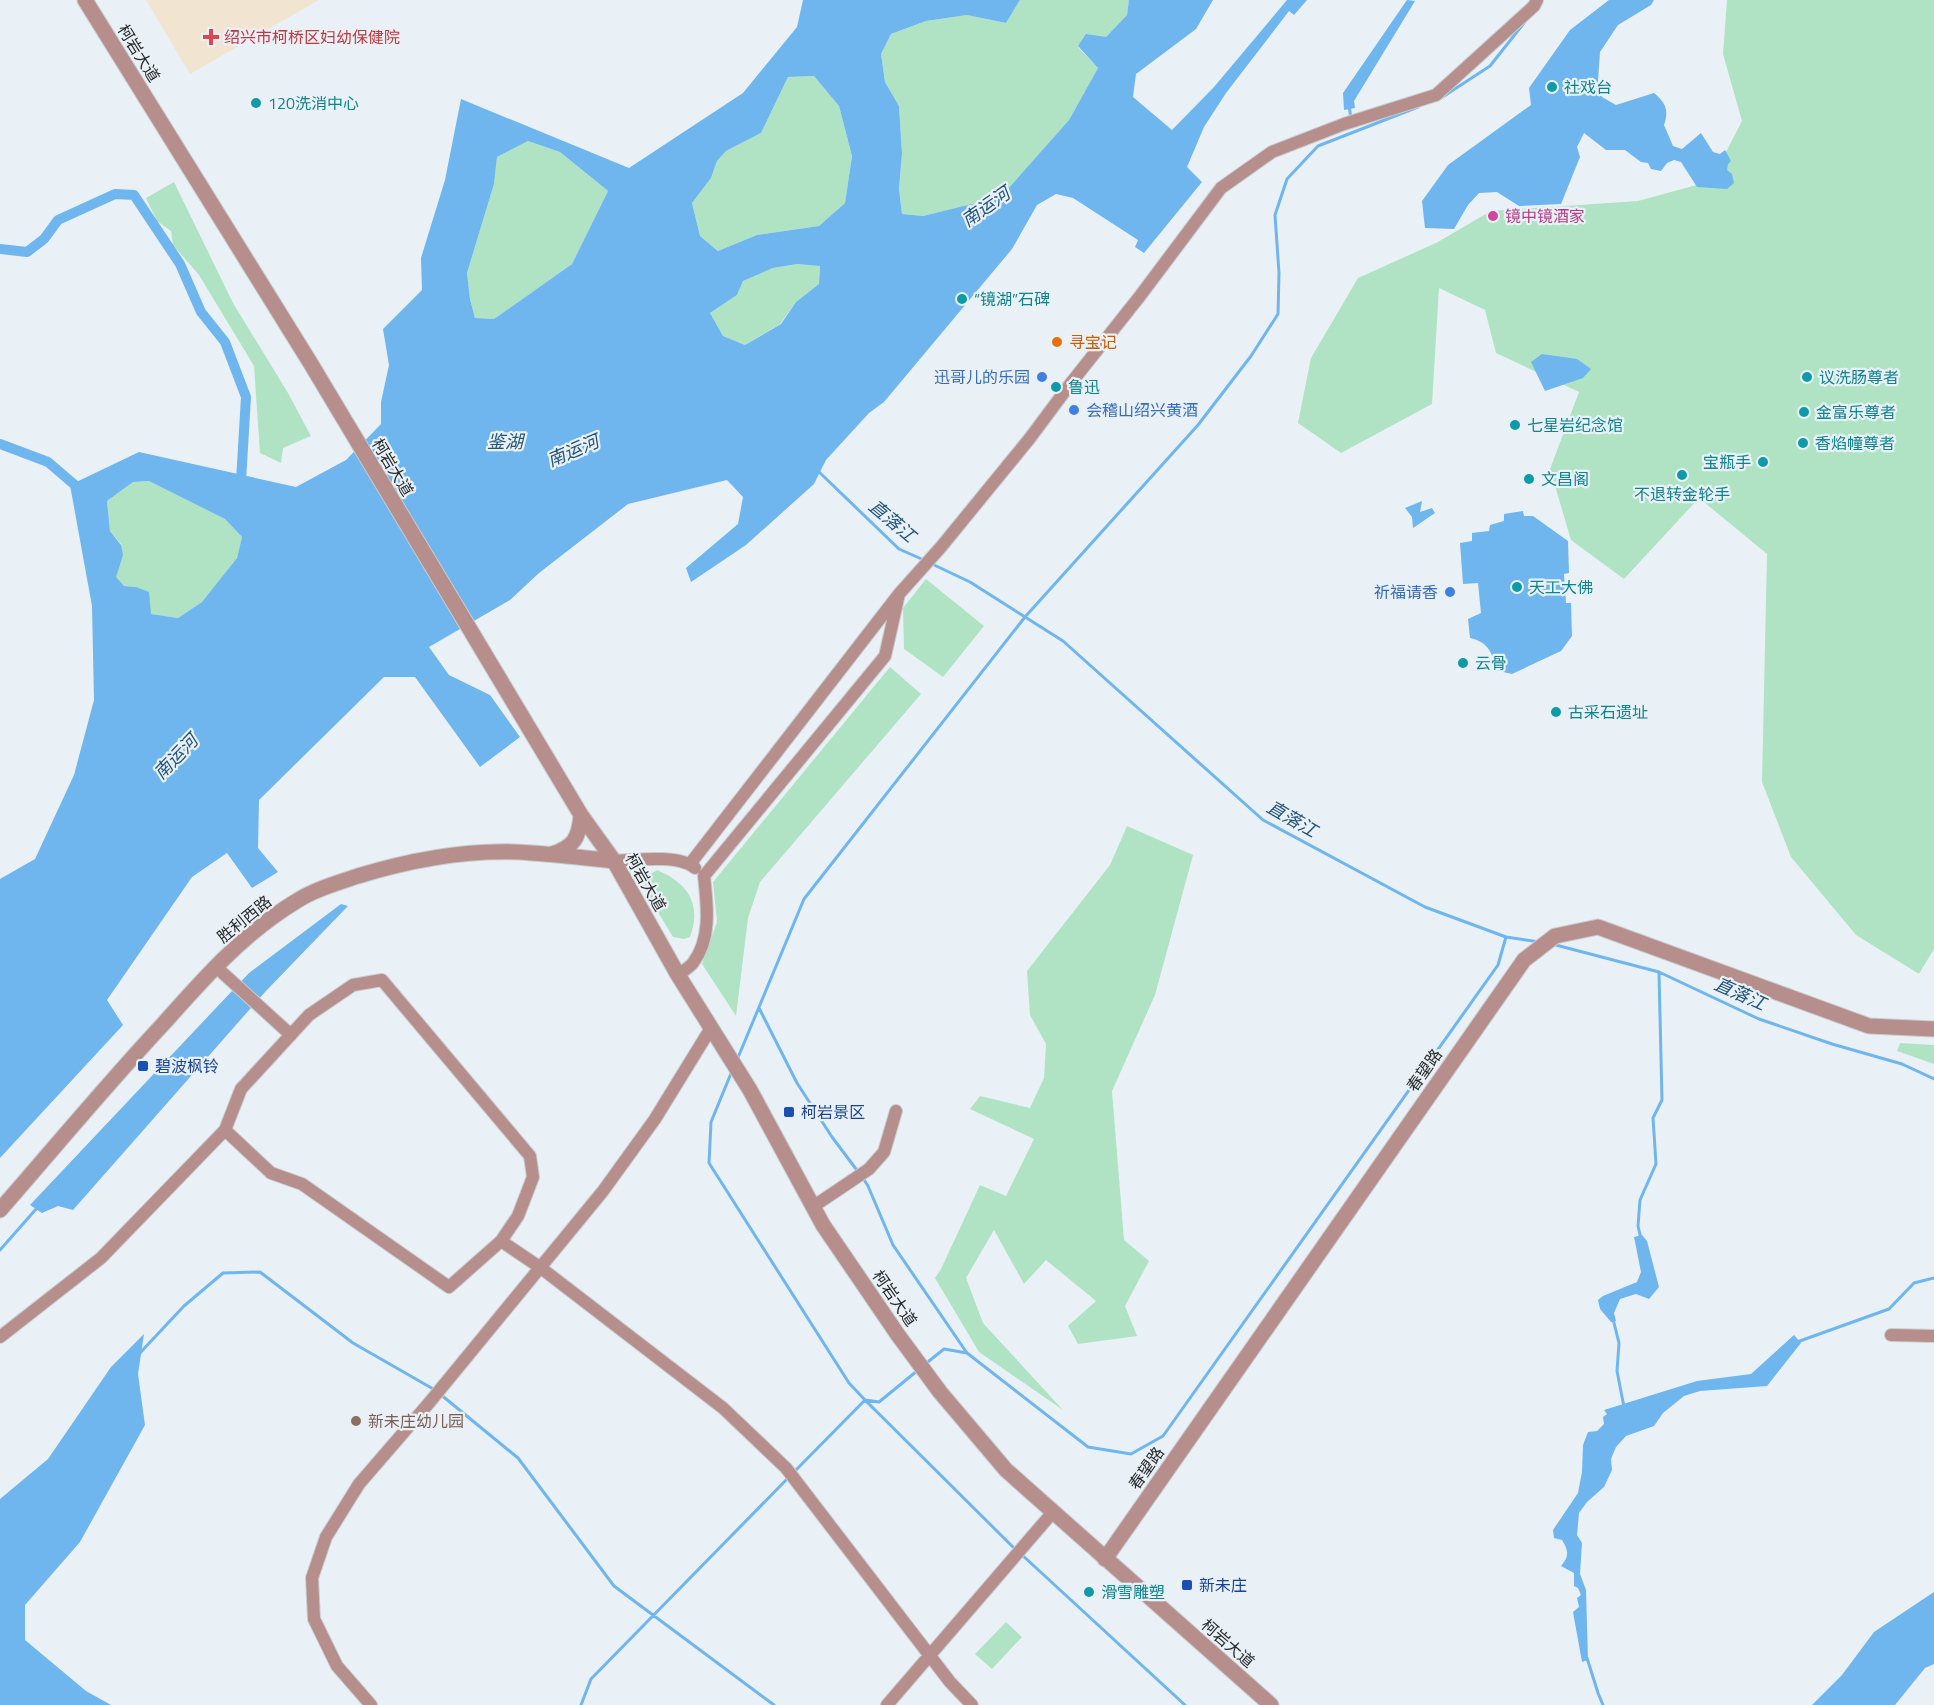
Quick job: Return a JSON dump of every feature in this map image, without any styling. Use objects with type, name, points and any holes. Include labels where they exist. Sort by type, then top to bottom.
[{"type":"street","name":"柯岩大道","points":[[85,0],[328,394],[581,815],[614,861],[678,975],[750,1090],[823,1225],[898,1335],[940,1392],[1006,1470],[1271,1705]]},
{"type":"street","points":[[690,864],[899,594],[941,547],[1030,438],[1221,188],[1272,152],[1436,95],[1534,6],[1537,0]]},
{"type":"street","points":[[678,975],[693,963],[703,942],[708,922],[704,876],[885,656],[899,594]]},
{"type":"street","points":[[531,852],[550,854],[566,849],[574,841],[580,826],[581,815]]},
{"type":"street","name":"胜利西路","points":[[0,1210],[142,1046],[215,966],[260,926],[296,901],[336,883],[445,855],[479,852],[531,852],[614,861]]},
{"type":"street","points":[[614,861],[651,859],[690,864],[704,876]]},
{"type":"street","name":"春望路","points":[[1105,1559],[1524,960],[1553,937],[1598,927],[1869,1026],[1934,1029]]},
{"type":"street","points":[[215,966],[291,1035]]},
{"type":"street","points":[[0,1337],[101,1258],[225,1130],[241,1089],[309,1015],[353,985],[381,980],[530,1155],[533,1177],[518,1216],[501,1241],[449,1287],[302,1184],[271,1173],[225,1130]]},
{"type":"street","points":[[371,1705],[337,1666],[314,1618],[312,1578],[326,1538],[359,1484],[446,1383],[603,1191],[715,1034]]},
{"type":"street","points":[[814,1206],[869,1169],[884,1152],[896,1111]]},
{"type":"street","points":[[501,1241],[541,1268],[723,1408],[786,1468],[929,1656],[972,1705]]},
{"type":"street","points":[[1891,1335],[1934,1336]]},
{"type":"street","points":[[887,1705],[1053,1512]]},
{"type":"shaded area","name":"绍兴市柯桥区妇幼保健院","points":[[146,0],[319,0],[190,74]]},
{"type":"green space","points":[[1020,0],[1129,0],[1127,15],[1106,37],[1078,47],[1098,68],[1069,120],[1001,198],[923,216],[902,214],[899,189],[902,154],[899,106],[885,82],[881,54],[891,34],[926,21],[967,15],[1006,23]]},
{"type":"green space","points":[[1727,0],[1934,0],[1934,949],[1919,974],[1856,935],[1791,857],[1762,782],[1767,554],[1699,498],[1624,579],[1571,540],[1550,469],[1579,392],[1496,353],[1485,310],[1439,288],[1432,404],[1341,453],[1298,423],[1311,358],[1358,278],[1436,243],[1491,211],[1638,201],[1711,181],[1742,121],[1723,54]]},
{"type":"green space","points":[[814,76],[839,106],[852,156],[845,203],[819,226],[757,235],[718,251],[700,236],[692,203],[711,178],[717,161],[726,151],[761,133],[788,77]]},
{"type":"green space","points":[[528,141],[560,152],[608,191],[572,264],[494,319],[475,318],[467,273],[494,184],[497,157]]},
{"type":"green space","points":[[174,182],[233,303],[288,393],[311,436],[283,448],[281,463],[260,453],[254,366],[199,275],[173,245],[171,231],[157,221],[146,198]]},
{"type":"green space","points":[[797,264],[820,266],[819,284],[796,302],[780,324],[745,345],[723,336],[710,313],[737,295],[743,281],[773,268]]},
{"type":"green space","points":[[149,481],[225,519],[242,537],[237,558],[202,602],[178,618],[151,614],[136,587],[124,586],[115,577],[121,544],[110,531],[107,501],[133,482]]},
{"type":"green space","points":[[926,579],[984,626],[943,677],[904,649],[903,608]]},
{"type":"green space","points":[[890,667],[921,694],[760,882],[748,918],[736,1016],[702,964],[717,922],[713,882]]},
{"type":"green space","points":[[1127,826],[1193,855],[1155,995],[1112,1091],[1124,1240],[1149,1261],[1125,1306],[1137,1336],[1078,1344],[1068,1326],[1096,1301],[1046,1260],[1024,1284],[994,1230],[966,1278],[983,1323],[1063,1410],[979,1352],[935,1278],[980,1185],[1006,1196],[1034,1139],[970,1109],[980,1096],[1030,1108],[1044,1078],[1046,1044],[1030,1015],[1027,971],[1110,865]]},
{"type":"green space","points":[[657,870],[677,881],[690,896],[694,914],[690,937],[684,939],[673,937],[644,889],[647,876]]},
{"type":"green space","points":[[1900,1043],[1934,1045],[1934,1064],[1897,1051]]},
{"type":"green space","points":[[1006,1622],[1022,1637],[992,1669],[975,1654]]},
{"type":"water","name":"鉴湖","points":[[803,0],[1020,0],[1006,23],[967,15],[926,21],[891,34],[881,54],[885,82],[899,106],[902,154],[899,189],[902,214],[923,216],[1001,197],[1069,120],[1098,68],[1078,46],[1086,34],[1106,37],[1127,15],[1129,0],[1213,0],[1196,29],[1136,74],[1133,97],[1172,130],[1214,87],[1287,0],[1307,0],[1294,15],[1289,11],[1226,93],[1204,127],[1187,167],[1202,182],[1144,253],[1135,247],[1138,240],[1073,198],[1056,194],[1037,205],[1012,249],[884,402],[869,413],[826,460],[814,484],[746,545],[691,582],[686,568],[738,524],[743,497],[727,480],[628,504],[539,573],[510,600],[429,647],[449,675],[490,695],[520,737],[480,767],[415,677],[384,677],[259,800],[258,848],[278,872],[252,888],[227,853],[192,877],[107,1000],[123,1025],[0,1158],[0,879],[35,859],[74,775],[94,700],[92,606],[70,485],[139,452],[296,487],[346,460],[381,424],[381,402],[389,365],[383,329],[422,290],[421,258],[445,180],[461,99],[629,168],[743,93],[797,27]],"holes":[[[814,76],[839,106],[852,156],[845,203],[819,226],[757,235],[718,251],[700,236],[692,203],[711,178],[717,161],[726,151],[761,133],[788,77]],[[528,141],[560,152],[608,191],[572,264],[494,319],[475,318],[467,273],[494,184],[497,157]],[[797,264],[820,266],[819,284],[796,302],[781,324],[745,345],[723,336],[710,313],[737,295],[743,281],[773,268]],[[149,481],[225,519],[242,537],[237,558],[202,602],[178,618],[151,614],[149,592],[136,587],[124,586],[116,577],[123,555],[121,545],[110,531],[107,501],[133,482]]]},
{"type":"water","points":[[1407,0],[1415,1],[1354,101],[1355,108],[1344,110],[1343,93]]},
{"type":"water","points":[[1609,0],[1654,0],[1651,5],[1618,25],[1600,52],[1598,81],[1602,97],[1616,105],[1654,93],[1665,107],[1664,125],[1673,146],[1682,149],[1701,133],[1713,152],[1720,154],[1725,150],[1731,161],[1727,170],[1732,174],[1734,183],[1727,189],[1697,187],[1681,162],[1674,160],[1667,163],[1661,171],[1651,169],[1648,163],[1641,162],[1625,150],[1606,150],[1584,133],[1577,147],[1580,157],[1561,204],[1519,206],[1497,192],[1479,193],[1468,205],[1454,229],[1425,228],[1422,201],[1448,165],[1531,105],[1529,88],[1570,30]]},
{"type":"water","points":[[1542,354],[1577,359],[1591,369],[1583,378],[1545,391],[1531,362]]},
{"type":"water","points":[[1422,501],[1420,512],[1432,508],[1435,513],[1413,528],[1412,517],[1405,508]]},
{"type":"water","points":[[1523,511],[1524,516],[1533,516],[1568,541],[1569,573],[1564,574],[1566,603],[1571,603],[1572,636],[1561,651],[1512,674],[1494,670],[1493,658],[1486,645],[1470,638],[1468,619],[1481,613],[1478,583],[1463,584],[1460,543],[1472,541],[1472,533],[1489,531],[1490,525],[1504,521],[1504,514]]},
{"type":"water","points":[[341,904],[348,906],[265,992],[73,1210],[58,1206],[42,1213],[30,1205],[249,973]]},
{"type":"water","points":[[1642,1235],[1647,1241],[1659,1287],[1649,1299],[1636,1294],[1620,1299],[1614,1313],[1616,1321],[1611,1322],[1600,1309],[1598,1300],[1637,1282],[1641,1272],[1634,1237]]},
{"type":"water","points":[[144,1334],[138,1374],[145,1425],[80,1542],[25,1605],[25,1640],[86,1691],[111,1705],[0,1705],[0,1499],[48,1459],[111,1367]]},
{"type":"water","points":[[1794,1335],[1801,1343],[1767,1386],[1700,1391],[1684,1396],[1663,1413],[1654,1426],[1626,1436],[1616,1447],[1611,1459],[1612,1470],[1604,1487],[1587,1502],[1579,1513],[1577,1535],[1582,1543],[1580,1574],[1586,1590],[1588,1660],[1582,1662],[1573,1612],[1579,1607],[1577,1598],[1581,1595],[1578,1588],[1574,1586],[1574,1573],[1561,1566],[1566,1560],[1567,1551],[1562,1540],[1554,1538],[1553,1530],[1578,1493],[1582,1472],[1583,1445],[1588,1432],[1597,1431],[1604,1424],[1603,1417],[1607,1414],[1604,1410],[1697,1381],[1751,1374]]},
{"type":"water","points":[[1934,1592],[1934,1664],[1925,1668],[1895,1705],[1812,1705],[1842,1675],[1874,1632]]},
{"type":"waterway","points":[[1441,98],[1490,66],[1524,23]]},
{"type":"waterway","points":[[1349,105],[1351,119]]},
{"type":"waterway","points":[[737,1060],[804,899],[1025,617],[1198,425],[1251,356],[1278,314],[1279,273],[1275,215],[1287,179],[1318,146],[1418,107]]},
{"type":"waterway","points":[[0,249],[27,252],[44,239],[58,220],[115,194],[134,195],[180,264],[201,312],[225,342],[246,397],[241,481]]},
{"type":"waterway","points":[[0,444],[48,462],[83,492]]},
{"type":"waterway","name":"直落江","points":[[817,470],[899,549],[926,561]]},
{"type":"waterway","name":"直落江","points":[[932,564],[970,582],[1063,641],[1263,820],[1425,907],[1506,937],[1540,942]]},
{"type":"waterway","points":[[924,1365],[944,1349],[967,1353],[1088,1447],[1131,1454],[1163,1436],[1498,965],[1506,937]]},
{"type":"waterway","name":"直落江","points":[[1552,944],[1659,972],[1759,1019],[1832,1044],[1902,1064],[1934,1079]]},
{"type":"waterway","points":[[1641,1239],[1638,1226],[1640,1200],[1656,1164],[1653,1118],[1662,1100],[1659,973]]},
{"type":"waterway","points":[[759,1008],[797,1083],[832,1137],[859,1173]]},
{"type":"waterway","points":[[732,1071],[711,1122],[709,1163],[849,1383],[865,1400],[879,1402],[917,1371]]},
{"type":"waterway","points":[[863,1178],[893,1245],[967,1353]]},
{"type":"waterway","points":[[0,1250],[37,1208]]},
{"type":"waterway","points":[[139,1354],[184,1306],[223,1273],[260,1272],[353,1343],[435,1390]]},
{"type":"waterway","points":[[1797,1342],[1889,1309],[1914,1283],[1934,1278]]},
{"type":"waterway","points":[[1613,1319],[1619,1343],[1617,1371],[1624,1407]]},
{"type":"waterway","points":[[440,1394],[518,1458],[614,1586],[774,1705]]},
{"type":"waterway","points":[[793,1473],[865,1400],[1016,1550]]},
{"type":"waterway","points":[[581,1705],[591,1679],[789,1477]]},
{"type":"waterway","points":[[1021,1554],[1185,1705]]},
{"type":"waterway","points":[[1587,1658],[1603,1705]]},
{"type":"place","name":"绍兴市柯桥区妇幼保健院","points":[[211,37]]},
{"type":"place","name":"社戏台","points":[[1552,87]]},
{"type":"place","name":"120洗消中心","points":[[256,103]]},
{"type":"place","name":"镜中镜酒家","points":[[1493,216]]},
{"type":"place","name":"“镜湖”石碑","points":[[962,299]]},
{"type":"place","name":"寻宝记","points":[[1057,342]]},
{"type":"place","name":"迅哥儿的乐园","points":[[1042,377]]},
{"type":"place","name":"议洗肠尊者","points":[[1807,377]]},
{"type":"place","name":"鲁迅","points":[[1056,387]]},
{"type":"place","name":"会稽山绍兴黄酒","points":[[1074,410]]},
{"type":"place","name":"金富乐尊者","points":[[1804,412]]},
{"type":"place","name":"七星岩纪念馆","points":[[1515,425]]},
{"type":"place","name":"香焰幢尊者","points":[[1803,443]]},
{"type":"place","name":"宝瓶手","points":[[1763,462]]},
{"type":"place","name":"不退转金轮手","points":[[1682,475]]},
{"type":"place","name":"文昌阁","points":[[1529,479]]},
{"type":"place","name":"天工大佛","points":[[1517,587]]},
{"type":"place","name":"祈福请香","points":[[1450,592]]},
{"type":"place","name":"云骨","points":[[1463,663]]},
{"type":"place","name":"古采石遗址","points":[[1556,712]]},
{"type":"place","name":"碧波枫铃","points":[[143,1066]]},
{"type":"place","name":"柯岩景区","points":[[789,1112]]},
{"type":"place","name":"新未庄幼儿园","points":[[356,1421]]},
{"type":"place","name":"新未庄","points":[[1187,1585]]},
{"type":"place","name":"滑雪雕塑","points":[[1089,1592]]},
{"type":"water label","name":"南运河","points":[[986,207]]},
{"type":"water label","name":"南运河","points":[[573,451]]},
{"type":"water label","name":"南运河","points":[[176,757]]}]
